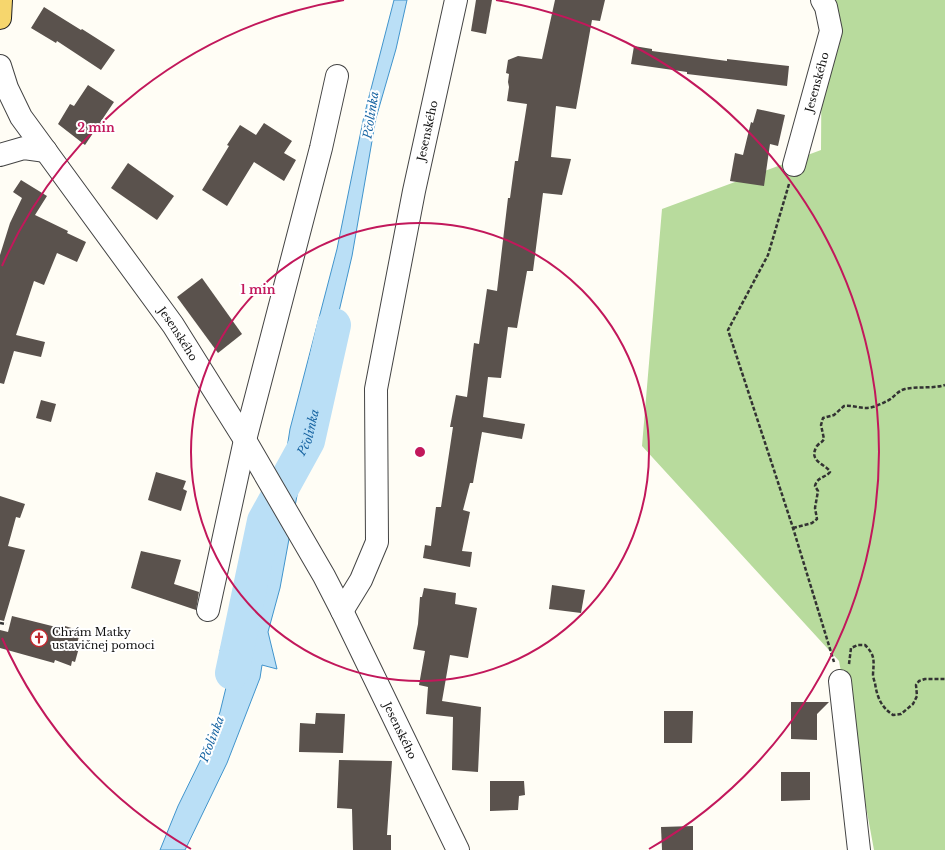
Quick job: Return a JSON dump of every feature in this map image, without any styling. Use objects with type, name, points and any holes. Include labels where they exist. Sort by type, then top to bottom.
[{"type":"main road","points":[[0,18],[1,0]]},
{"type":"street","name":"Jesenského","points":[[342,611],[361,580],[378,542],[376,389],[414,191],[456,0]]},
{"type":"street","name":"Jesenského","points":[[794,165],[831,31],[826,7],[822,0]]},
{"type":"street","name":"Jesenského","points":[[0,66],[21,117],[173,325],[245,440],[324,576],[458,850]]},
{"type":"street","points":[[208,610],[245,440],[321,148],[337,76]]},
{"type":"street","points":[[0,155],[24,148],[46,151]]},
{"type":"street","points":[[840,681],[859,850]]},
{"type":"path","points":[[794,165],[768,255],[728,330],[793,528],[840,681],[847,676],[851,648],[861,645],[865,645],[871,651],[874,659],[873,675],[877,696],[880,703],[893,715],[901,714],[914,704],[917,696],[916,685],[919,681],[925,678],[945,679]]},
{"type":"path","points":[[793,528],[812,523],[817,520],[815,508],[818,491],[815,486],[820,478],[830,472],[829,468],[818,462],[815,456],[818,445],[824,439],[821,425],[823,418],[836,414],[839,409],[844,406],[870,408],[888,401],[904,389],[917,387],[932,388],[945,385]]},
{"type":"path","points":[[0,623],[6,624]]},
{"type":"green space","points":[[822,0],[945,0],[945,850],[874,850],[839,661],[642,446],[662,209],[821,150]]},
{"type":"water","points":[[394,0],[407,0],[396,49],[376,118],[352,256],[333,337],[305,433],[298,490],[280,588],[268,632],[277,669],[262,665],[260,678],[227,763],[185,850],[160,850],[178,806],[204,753],[220,712],[234,655],[220,651],[227,628],[249,628],[266,582],[290,429],[337,249],[364,116]]},
{"type":"building","points":[[476,0],[492,0],[486,34],[471,31]]},
{"type":"building","points":[[555,0],[605,0],[600,21],[592,20],[576,109],[556,106],[551,157],[571,159],[562,195],[543,193],[533,271],[527,271],[517,328],[508,327],[501,378],[488,377],[483,417],[525,424],[522,439],[482,432],[473,483],[470,483],[463,510],[470,512],[462,551],[472,552],[470,567],[423,558],[425,545],[431,546],[436,507],[441,507],[453,427],[450,427],[456,395],[467,397],[474,343],[479,344],[487,289],[497,291],[508,198],[510,198],[515,161],[518,161],[527,104],[507,101],[509,74],[506,73],[508,60],[518,56],[542,59]]},
{"type":"building","points":[[44,7],[115,50],[101,70],[57,41],[56,43],[31,28]]},
{"type":"building","points":[[634,46],[652,49],[652,51],[727,61],[727,59],[789,66],[787,86],[687,74],[687,72],[631,64]]},
{"type":"building","points":[[88,85],[114,102],[85,145],[58,124],[70,104],[74,106]]},
{"type":"building","points":[[757,109],[785,115],[778,146],[770,144],[764,186],[730,181],[735,153],[743,155],[751,122],[753,123]]},
{"type":"building","points":[[264,123],[292,141],[284,153],[296,160],[284,181],[254,162],[227,206],[202,190],[240,125],[256,135]]},
{"type":"building","points":[[128,163],[174,196],[157,220],[111,188]]},
{"type":"building","points":[[21,180],[47,196],[35,215],[68,231],[67,233],[86,242],[77,262],[57,253],[44,285],[34,281],[16,335],[45,342],[41,357],[14,351],[4,384],[0,383],[0,255],[10,223],[22,198],[13,192]]},
{"type":"building","points":[[202,278],[242,334],[218,353],[177,297]]},
{"type":"building","points":[[41,400],[56,404],[51,422],[36,418]]},
{"type":"building","points":[[156,472],[186,481],[183,489],[187,491],[181,511],[148,500]]},
{"type":"building","points":[[0,496],[25,504],[20,518],[16,517],[8,546],[25,550],[4,621],[0,620]]},
{"type":"building","points":[[141,551],[181,560],[174,584],[199,592],[196,610],[131,588]]},
{"type":"building","points":[[552,585],[585,590],[581,613],[549,609]]},
{"type":"building","points":[[424,588],[456,593],[455,604],[477,608],[468,658],[450,655],[442,701],[481,707],[478,772],[452,770],[453,717],[426,714],[428,687],[419,685],[425,651],[413,649],[418,624],[420,597],[422,597]]},
{"type":"building","name":"Chrám Matky ustavičnej pomoci","points":[[12,616],[64,629],[65,626],[81,631],[77,643],[80,644],[75,662],[72,661],[71,666],[55,660],[54,663],[0,648],[0,630],[8,632]]},
{"type":"building","points":[[791,702],[829,702],[817,714],[817,740],[791,739]]},
{"type":"building","points":[[664,711],[693,711],[692,743],[664,743]]},
{"type":"building","points":[[316,713],[345,714],[343,753],[299,752],[300,723],[315,724]]},
{"type":"building","points":[[339,760],[392,761],[387,835],[391,835],[391,850],[353,850],[352,809],[337,808]]},
{"type":"building","points":[[781,772],[810,772],[810,800],[781,801]]},
{"type":"building","points":[[490,781],[524,781],[525,795],[519,796],[518,810],[490,811]]},
{"type":"building","points":[[693,826],[693,850],[662,850],[661,827]]},
{"type":"waterway","name":"Pčolinka","points":[[232,673],[264,521],[308,441],[334,325]]},
{"type":"place","name":"Chrám Matky ustavičnej pomoci","points":[[39,638]]}]
